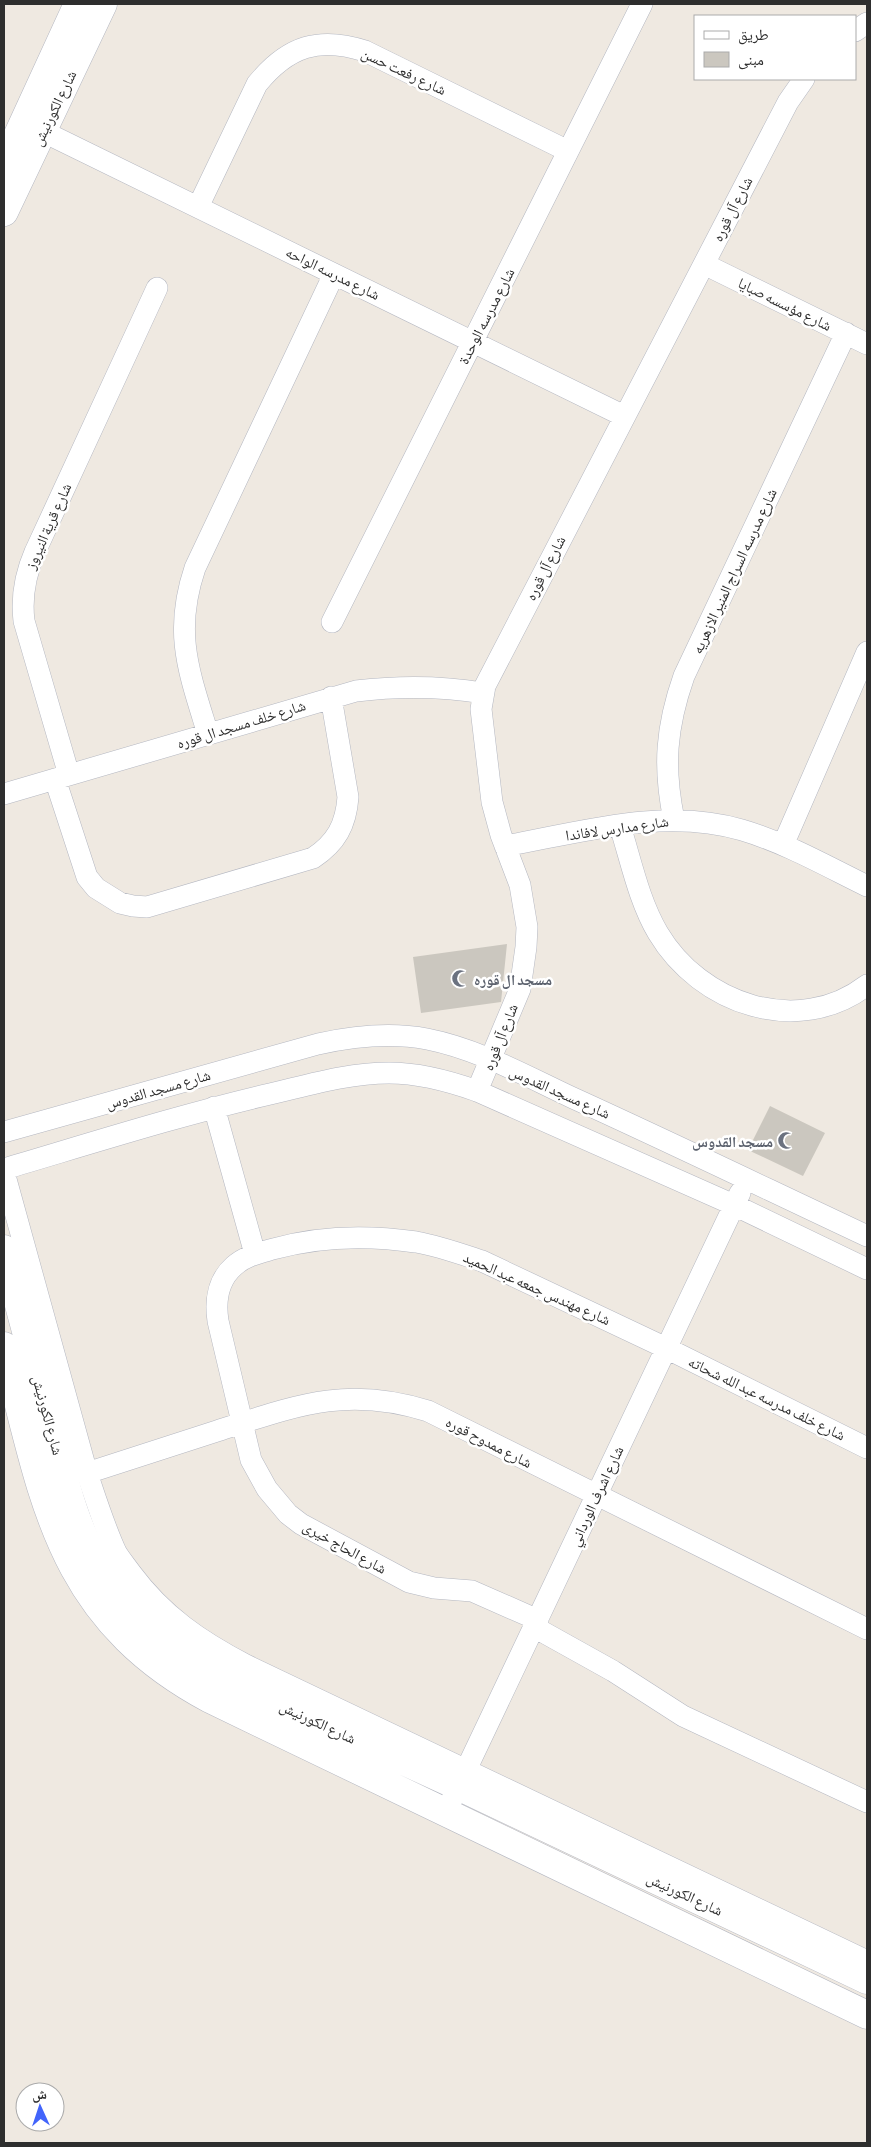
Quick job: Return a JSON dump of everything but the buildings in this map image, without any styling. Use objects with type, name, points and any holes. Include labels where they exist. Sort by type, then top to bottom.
[{"type":"street","name":"شارع الكورنيش","points":[[4,165],[78,4]]},
{"type":"street","name":"شارع الكورنيش","points":[[4,212],[103,4]]},
{"type":"street","name":"شارع مدرسه الوحدة","points":[[332,622],[568,151],[636,6]]},
{"type":"street","points":[[856,30],[867,23]]},
{"type":"street","name":"شارع رفعت حسن","points":[[198,207],[257,84],[270,68],[286,55],[305,47],[325,44],[346,45],[366,51],[568,151]]},
{"type":"street","name":"شارع آل قوره","points":[[477,1091],[492,1061],[520,989],[527,926],[520,885],[497,824],[492,802],[481,710],[483,693],[488,679],[788,102],[803,80]]},
{"type":"street","name":"شارع مدرسه الواحه","points":[[42,131],[624,416]]},
{"type":"street","name":"شارع مؤسسه صبايا","points":[[704,264],[867,344]]},
{"type":"street","points":[[208,734],[185,650],[183,629],[188,588],[195,568],[334,274]]},
{"type":"street","name":"شارع قرية النيروز","points":[[157,288],[35,552],[25,579],[22,607],[24,621],[87,877],[96,888],[120,903],[133,906],[161,904],[313,858],[325,850],[336,839],[343,826],[347,812],[348,797],[331,697]]},
{"type":"street","name":"شارع مدرسه السراج المنير الازهريه","points":[[674,820],[666,771],[670,722],[684,676],[846,333]]},
{"type":"street","points":[[783,845],[867,652]]},
{"type":"street","name":"شارع خلف مسجد ال قوره","points":[[4,794],[356,691],[406,686],[483,693]]},
{"type":"street","name":"شارع مدارس لافاندا","points":[[505,846],[620,826],[674,820],[719,824],[762,836],[867,886]]},
{"type":"street","points":[[620,826],[642,898],[657,932],[679,962],[709,987],[743,1004],[786,1011],[821,1008],[841,1001],[867,985]]},
{"type":"street","name":"شارع مسجد القدوس","points":[[4,1132],[339,1039],[382,1035],[425,1039],[467,1050],[492,1061],[867,1236]]},
{"type":"street","points":[[867,1269],[734,1205],[477,1091],[449,1082],[412,1074],[367,1074],[344,1077],[214,1107],[4,1171],[100,1514],[117,1554],[142,1588],[173,1619],[208,1645],[462,1778],[867,1961]]},
{"type":"street","points":[[214,1107],[255,1254]]},
{"type":"street","name":"شارع اشرف الورداني","points":[[446,1812],[747,1179]]},
{"type":"street","name":"شارع مهندس جمعه عبد الحميد","points":[[255,1254],[287,1245],[328,1239],[378,1238],[419,1243],[451,1250],[482,1261],[666,1348]]},
{"type":"street","name":"شارع الكورنيش","points":[[4,1249],[73,1505],[84,1536],[98,1565],[122,1599],[138,1618],[162,1641],[218,1676],[462,1778],[867,1980]]},
{"type":"street","name":"شارع الحاج خيرى","points":[[255,1254],[234,1266],[226,1275],[220,1286],[217,1304],[218,1321],[246,1444],[258,1475],[277,1502],[301,1524],[409,1582],[434,1588],[472,1591],[536,1624],[670,1708],[703,1726],[867,1802]]},
{"type":"street","name":"شارع الكورنيش","points":[[4,1346],[48,1512],[60,1542],[91,1597],[125,1638],[165,1672],[195,1691],[867,2015]]},
{"type":"street","name":"شارع خلف مدرسه عبد الله شحاته","points":[[666,1348],[867,1448]]},
{"type":"street","name":"شارع ممدوح قوره","points":[[87,1473],[298,1405],[364,1398],[400,1403],[428,1411],[867,1629]]},
{"type":"place","name":"مسجد ال قوره","points":[[460,979]]},
{"type":"place","name":"مسجد القدوس","points":[[787,1141]]}]
